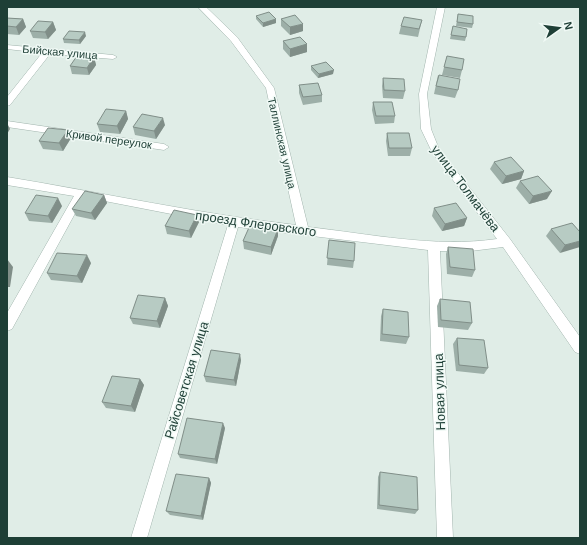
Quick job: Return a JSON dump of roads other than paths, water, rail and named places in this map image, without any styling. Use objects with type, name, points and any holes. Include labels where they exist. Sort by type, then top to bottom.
[{"type":"street","name":"Таллинская улица","points":[[202,7],[234,40],[270,88],[302,230]]},
{"type":"street","name":"улица Толмачёва","points":[[441,7],[423,94],[426,129],[435,150],[506,242],[580,348]]},
{"type":"street","name":"Бийская улица","points":[[7,47],[113,57]]},
{"type":"street","points":[[7,103],[48,51]]},
{"type":"street","name":"Кривой переулок","points":[[7,124],[164,147]]},
{"type":"street","name":"проезд Флеровского","points":[[7,182],[81,193],[234,222],[434,246],[471,247],[506,242]]},
{"type":"street","points":[[7,325],[81,193]]},
{"type":"street","name":"Райсоветская улица","points":[[139,538],[234,222]]},
{"type":"street","name":"Новая улица","points":[[434,246],[445,538]]}]
